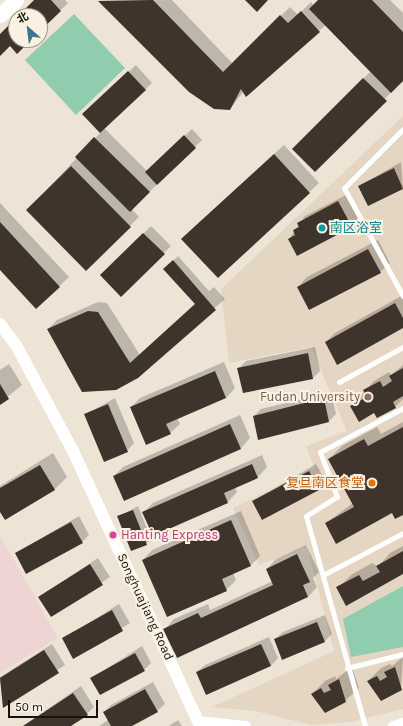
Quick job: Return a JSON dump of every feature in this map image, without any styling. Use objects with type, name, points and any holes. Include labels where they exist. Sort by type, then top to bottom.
[{"type":"main road","points":[[0,15],[16,0]]},
{"type":"street","name":"Songhuajiang Road","points":[[0,324],[16,345],[73,451],[199,724],[246,726]]},
{"type":"street","points":[[393,726],[403,723]]},
{"type":"lane","points":[[403,129],[344,188],[403,296]]},
{"type":"lane","points":[[339,382],[403,347]]},
{"type":"lane","points":[[365,726],[347,668],[306,516],[337,497],[320,452],[403,408]]},
{"type":"lane","points":[[323,575],[403,533]]},
{"type":"lane","points":[[347,668],[403,654]]},
{"type":"shaded area","name":"Fudan University","points":[[403,116],[403,709],[350,722],[311,725],[255,711],[212,707],[334,651],[307,546],[259,565],[233,508],[314,468],[306,446],[347,431],[311,347],[229,363],[221,289]]},
{"type":"shaded area","points":[[0,535],[58,638],[0,673]]},
{"type":"green space","points":[[74,14],[125,68],[76,115],[25,60],[38,48],[48,48],[48,38]]},
{"type":"green space","points":[[403,586],[403,647],[351,657],[343,619]]},
{"type":"building","points":[[34,0],[51,0],[61,11],[48,23],[48,8],[26,8]]},
{"type":"building","points":[[153,0],[223,72],[280,15],[288,23],[301,11],[320,32],[246,97],[241,89],[230,110],[214,109],[189,92],[98,1]]},
{"type":"building","points":[[245,0],[268,0],[257,12]]},
{"type":"building","points":[[318,0],[372,0],[403,32],[403,81],[391,93],[309,9]]},
{"type":"building","points":[[8,26],[8,48],[0,56],[0,34]]},
{"type":"building","points":[[12,48],[23,48],[17,54]]},
{"type":"building","points":[[128,71],[146,90],[100,133],[82,114]]},
{"type":"building","points":[[363,78],[387,101],[315,172],[292,149]]},
{"type":"building","points":[[184,135],[196,148],[157,185],[145,172]]},
{"type":"building","points":[[94,137],[150,192],[130,212],[75,157]]},
{"type":"building","points":[[274,154],[310,193],[218,278],[181,239]]},
{"type":"building","points":[[71,166],[131,227],[86,271],[26,210]]},
{"type":"building","points":[[394,168],[403,189],[368,206],[358,186]]},
{"type":"building","name":"南区浴室","points":[[338,201],[352,227],[297,256],[288,239],[295,235],[293,230],[299,227],[297,223]]},
{"type":"building","points":[[0,222],[60,287],[36,309],[0,270]]},
{"type":"building","points":[[143,233],[165,254],[121,297],[100,275]]},
{"type":"building","points":[[368,249],[381,273],[309,310],[297,287]]},
{"type":"building","points":[[173,260],[216,310],[138,378],[116,390],[82,392],[47,329],[88,311],[98,312],[130,363],[195,304],[163,269]]},
{"type":"building","points":[[395,303],[403,318],[403,328],[337,365],[325,342]]},
{"type":"building","points":[[308,353],[313,379],[243,393],[237,368]]},
{"type":"building","points":[[403,368],[403,396],[393,402],[396,408],[377,418],[374,413],[359,422],[350,406],[367,397],[363,390],[380,381],[383,387],[392,381],[389,376]]},
{"type":"building","points":[[215,371],[226,398],[166,424],[171,434],[146,445],[130,407]]},
{"type":"building","points":[[0,384],[9,399],[0,405]]},
{"type":"building","points":[[324,398],[329,422],[258,440],[253,416]]},
{"type":"building","points":[[108,404],[128,452],[104,462],[84,414]]},
{"type":"building","points":[[230,424],[241,449],[124,501],[113,476]]},
{"type":"building","name":"复旦南区食堂","points":[[403,427],[403,515],[395,519],[392,513],[336,544],[325,523],[354,507],[328,459],[364,439],[368,446]]},
{"type":"building","points":[[252,464],[258,478],[224,493],[228,503],[153,536],[142,512]]},
{"type":"building","points":[[40,465],[55,490],[5,520],[0,512],[0,488]]},
{"type":"building","points":[[309,471],[319,490],[262,520],[252,501]]},
{"type":"building","points":[[133,510],[147,545],[131,551],[117,516]]},
{"type":"building","points":[[231,520],[251,566],[222,579],[227,591],[167,617],[142,560]]},
{"type":"building","points":[[71,522],[83,543],[26,574],[15,553]]},
{"type":"building","points":[[403,551],[403,574],[346,606],[336,587],[359,575],[363,581],[380,572],[376,566]]},
{"type":"building","points":[[297,554],[310,582],[303,585],[308,597],[177,658],[163,629],[198,613],[201,618],[273,585],[266,569]]},
{"type":"building","points":[[90,564],[103,585],[51,617],[38,597]]},
{"type":"building","points":[[112,610],[123,631],[73,659],[62,638]]},
{"type":"building","points":[[317,622],[325,642],[282,660],[274,639]]},
{"type":"building","points":[[261,644],[271,666],[206,695],[196,672]]},
{"type":"building","points":[[44,650],[59,673],[3,708],[0,678]]},
{"type":"building","points":[[135,653],[145,671],[100,695],[90,678]]},
{"type":"building","points":[[395,667],[402,690],[381,701],[367,681],[377,676],[380,681],[387,677],[384,672]]},
{"type":"building","points":[[339,679],[346,702],[325,713],[311,694],[321,688],[324,693],[331,690],[328,685]]},
{"type":"building","points":[[145,689],[158,712],[132,726],[111,726],[103,712]]},
{"type":"building","points":[[73,693],[88,715],[71,726],[23,726]]},
{"type":"place","name":"南区浴室","points":[[322,228]]},
{"type":"place","name":"Fudan University","points":[[368,397]]},
{"type":"place","name":"复旦南区食堂","points":[[372,483]]},
{"type":"place","name":"Hanting Express","points":[[113,535]]}]
